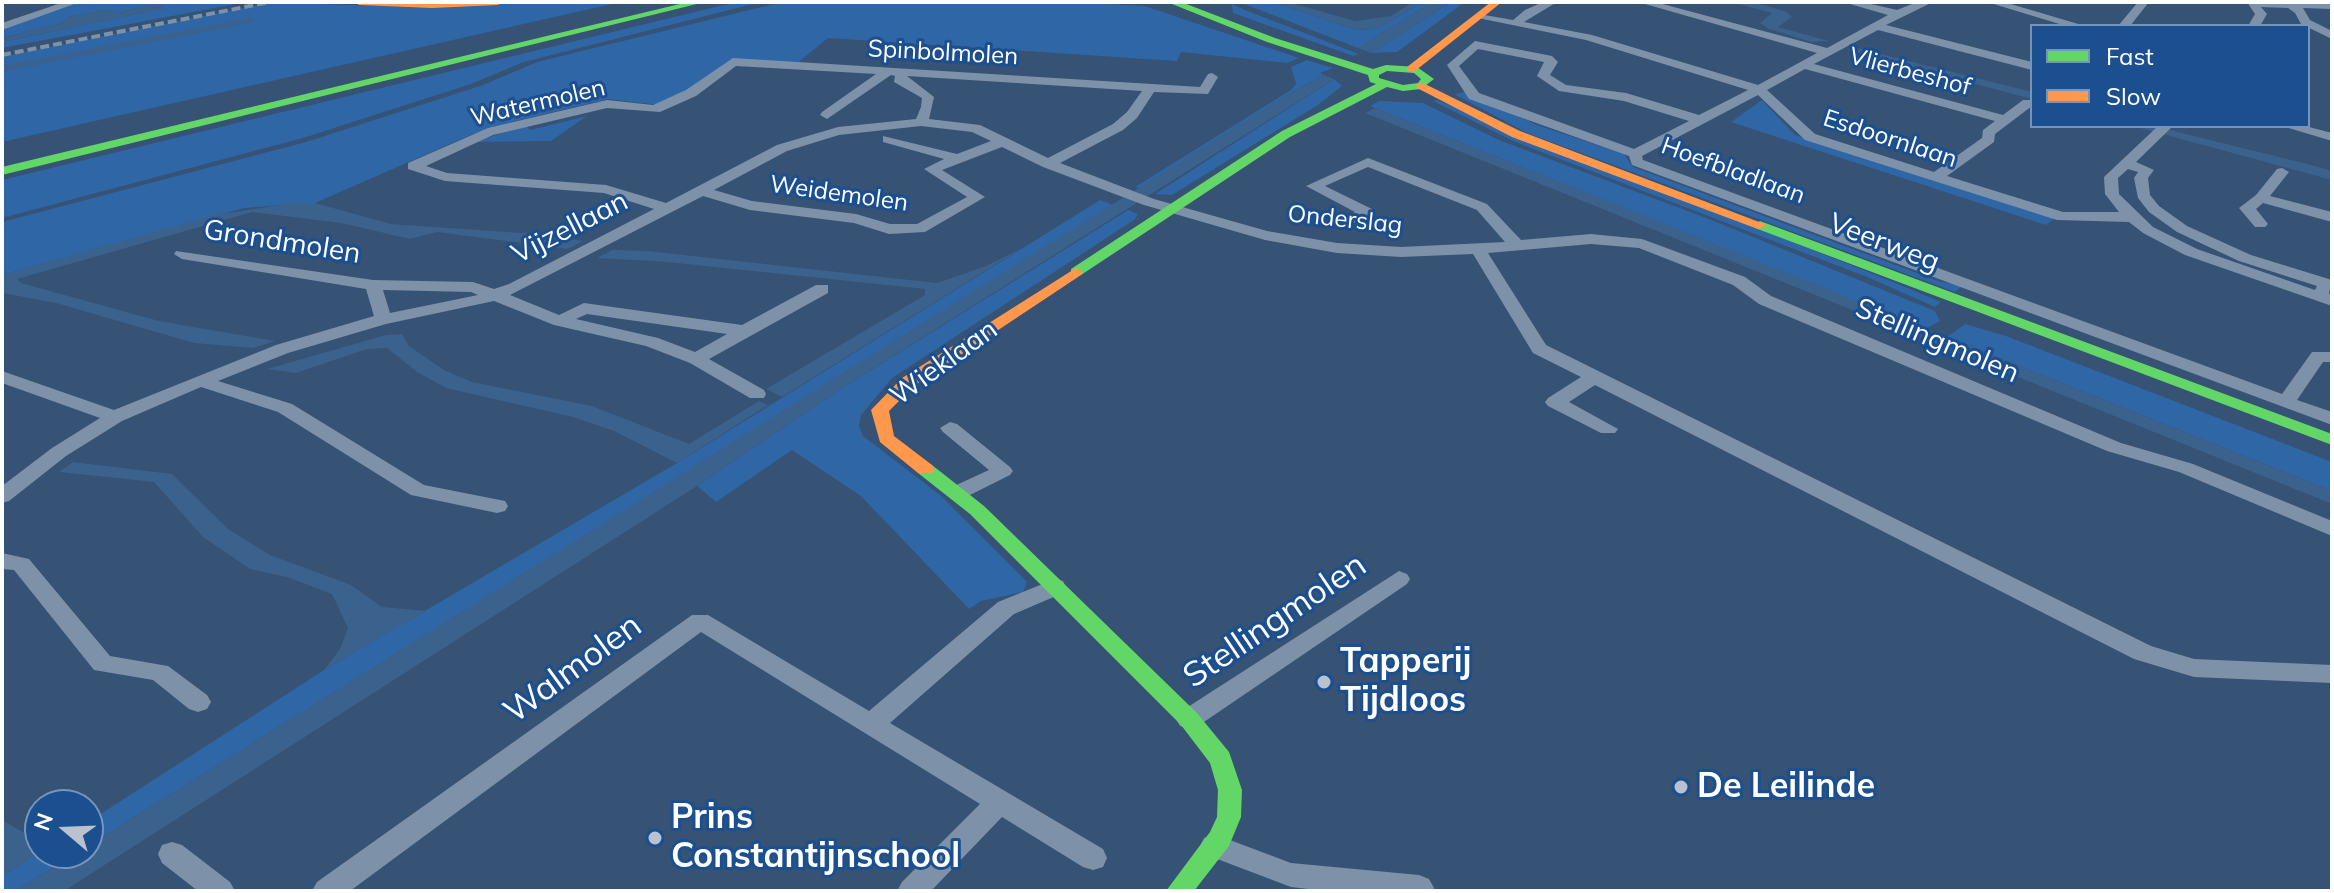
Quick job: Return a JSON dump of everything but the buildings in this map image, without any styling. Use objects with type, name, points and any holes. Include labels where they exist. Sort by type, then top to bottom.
[{"type":"main road","points":[[359,2],[432,5],[498,2]]},
{"type":"main road","points":[[2,154],[650,2]]},
{"type":"main road","points":[[2,171],[700,2]]},
{"type":"main road","points":[[1172,2],[1271,40],[1379,76],[1421,86],[1427,77],[1411,69]]},
{"type":"main road","points":[[1199,2],[1379,76],[1411,69],[1497,2]]},
{"type":"main road","name":"Wieklaan","points":[[1179,891],[1214,846],[1229,817],[1230,790],[1221,759],[1189,719],[959,492],[886,438],[880,410],[908,382],[1379,76]]},
{"type":"main road","name":"Veerweg","points":[[1421,86],[1516,134],[2332,440]]},
{"type":"street","points":[[2,27],[75,2]]},
{"type":"street","points":[[1515,24],[1529,12],[1552,2]]},
{"type":"street","points":[[1643,2],[1828,52]]},
{"type":"street","points":[[1848,2],[1898,14]]},
{"type":"street","points":[[1635,154],[1898,14],[1928,2]]},
{"type":"street","points":[[1992,2],[2070,24]]},
{"type":"street","points":[[2126,24],[2144,2]]},
{"type":"street","points":[[2253,2],[2332,6]]},
{"type":"street","points":[[2253,2],[2261,14],[2255,24]]},
{"type":"street","points":[[2290,4],[2300,11],[2309,24]]},
{"type":"street","points":[[1479,17],[1588,37],[1759,89]]},
{"type":"street","points":[[2310,25],[2332,36]]},
{"type":"street","points":[[1876,26],[2030,65]]},
{"type":"street","name":"Hoefbladlaan","points":[[1697,119],[1626,97],[1563,88],[1543,76],[1552,62],[1548,59],[1475,45],[1453,65],[1474,96],[1635,154],[1637,162],[2286,402]]},
{"type":"street","name":"Spinbolmolen","points":[[733,62],[1204,91],[1212,77]]},
{"type":"street","name":"Watermolen","points":[[669,209],[606,189],[445,177],[413,166],[488,132],[607,104],[655,109],[691,93],[733,62]]},
{"type":"street","name":"Vlierbeshof","points":[[1803,65],[2005,120]]},
{"type":"street","points":[[827,115],[886,73]]},
{"type":"street","points":[[905,74],[898,79],[913,85],[928,97],[928,107],[921,122]]},
{"type":"street","points":[[1048,164],[1118,127],[1132,115],[1151,87]]},
{"type":"street","name":"Esdoornlaan","points":[[1759,89],[1810,137],[2062,217],[2131,217]]},
{"type":"street","name":"Vlierbeshof","points":[[1936,177],[1989,139],[1988,133],[2028,103]]},
{"type":"street","name":"Vijzellaan","points":[[2,496],[59,452],[115,417],[282,349],[383,319],[496,295],[582,254],[782,148],[815,136],[885,124],[921,122],[975,128],[1048,164],[1124,194],[1173,209]]},
{"type":"street","points":[[2297,128],[2332,137]]},
{"type":"street","points":[[2125,163],[2147,170],[2141,178],[2143,195],[2165,217],[2207,242],[2245,258],[2327,284],[2326,299],[2204,258],[2148,230],[2131,217],[2112,194],[2111,177],[2125,163],[2163,129]]},
{"type":"street","points":[[888,139],[956,158],[1004,141]]},
{"type":"street","name":"Weidemolen","points":[[703,191],[750,205],[856,219],[889,229],[920,229],[978,197],[931,169],[956,158]]},
{"type":"street","points":[[1351,219],[1367,212],[1313,186],[1368,162],[1482,207],[1516,245]]},
{"type":"street","points":[[2260,224],[2247,208],[2261,198],[2282,172]]},
{"type":"street","points":[[2261,198],[2332,217]]},
{"type":"street","name":"Onderslag","points":[[1173,209],[1265,235],[1337,248],[1401,252],[1516,245]]},
{"type":"street","name":"Stellingmolen","points":[[1516,245],[1591,239],[1642,244],[1739,281],[1765,300],[2085,435],[2186,468],[2332,529]]},
{"type":"street","points":[[1478,249],[1539,349],[2154,657],[2194,668],[2332,674]]},
{"type":"street","name":"Grondmolen","points":[[182,254],[373,285],[473,287],[560,321],[652,342],[696,359],[757,394]]},
{"type":"street","name":"Grondmolen","points":[[373,285],[383,319]]},
{"type":"street","points":[[696,359],[822,289]]},
{"type":"street","points":[[560,321],[584,308],[745,331]]},
{"type":"street","points":[[2332,357],[2318,356],[2286,402],[2332,419]]},
{"type":"street","points":[[2,377],[115,417]]},
{"type":"street","points":[[1594,377],[1555,402],[1608,429]]},
{"type":"street","points":[[200,381],[285,408],[418,490],[497,506]]},
{"type":"street","points":[[950,428],[1003,471],[959,492]]},
{"type":"street","points":[[2,561],[21,564],[103,664],[159,672],[198,702]]},
{"type":"street","name":"Stellingmolen","points":[[1189,719],[1399,579]]},
{"type":"street","points":[[870,725],[1006,608],[1055,587]]},
{"type":"street","name":"Walmolen","points":[[327,891],[700,621],[1093,858]]},
{"type":"street","points":[[912,891],[999,802]]},
{"type":"street","points":[[1214,846],[1291,875],[1419,888]]},
{"type":"street","points":[[172,854],[220,891]]},
{"type":"shaded area","points":[[80,2],[247,2],[2,48],[2,42],[164,8],[158,3],[118,13],[105,10],[69,17],[62,23],[2,38],[2,29]]},
{"type":"shaded area","points":[[273,2],[377,6],[621,2],[2,142],[2,57]]},
{"type":"shaded area","points":[[736,2],[761,2],[524,62],[471,84],[303,138],[2,218],[2,180]]},
{"type":"shaded area","points":[[782,2],[1069,2],[1145,6],[1299,58],[1287,63],[1181,52],[1177,61],[828,38],[795,65],[732,60],[684,94],[659,105],[608,99],[512,122],[468,136],[315,203],[244,208],[2,275],[2,222],[306,142],[483,85],[537,62]]},
{"type":"shaded area","points":[[1239,2],[1273,2],[1353,29],[1365,30],[1380,27],[1422,2],[1433,2],[1358,48]]},
{"type":"shaded area","points":[[1273,2],[1288,2],[1355,21],[1391,16],[1413,2],[1422,2],[1380,27],[1365,30],[1353,29]]},
{"type":"shaded area","points":[[1433,2],[1451,2],[1371,53],[1358,48]]},
{"type":"shaded area","points":[[1451,2],[1465,2],[1397,52],[1371,53]]},
{"type":"shaded area","points":[[1731,2],[1753,2],[1785,11],[1792,17],[1778,27],[1829,41],[1811,42],[1769,29],[1760,23],[1772,13]]},
{"type":"shaded area","points":[[158,3],[165,8],[2,42],[2,38],[62,23],[69,17],[105,10],[118,13]]},
{"type":"shaded area","points":[[1232,4],[1359,54],[1353,56],[1233,13]]},
{"type":"shaded area","points":[[1853,47],[2030,91],[2030,98],[1847,50]]},
{"type":"shaded area","points":[[1307,60],[1333,68],[1320,73],[1324,75],[1279,100],[1141,189],[1135,187],[1291,90],[1296,84],[1291,67]]},
{"type":"shaded area","points":[[1324,75],[1334,79],[839,390],[697,486],[104,865],[104,836],[1279,100]]},
{"type":"shaded area","points":[[1334,79],[1342,86],[1318,105],[1172,195],[1155,194]]},
{"type":"shaded area","points":[[1466,92],[1537,125],[1624,154],[1633,167],[1941,282],[1963,285],[1955,292],[1527,133],[1454,94]]},
{"type":"shaded area","points":[[1437,100],[1941,302],[1935,307],[1867,277],[1513,141],[1433,101]]},
{"type":"shaded area","points":[[1762,100],[1795,135],[2058,216],[2046,225],[1731,122]]},
{"type":"shaded area","points":[[1379,101],[1423,103],[1499,140],[1709,219],[1935,311],[1940,321],[1925,329],[1370,106]]},
{"type":"shaded area","points":[[1375,108],[2332,491],[2332,504],[1365,113]]},
{"type":"shaded area","points":[[587,116],[551,141],[473,142],[526,126],[530,130]]},
{"type":"shaded area","points":[[2140,128],[2162,128],[2315,166],[2332,171],[2332,180]]},
{"type":"shaded area","points":[[1100,200],[1114,205],[104,836],[104,812],[324,670],[677,463]]},
{"type":"shaded area","points":[[294,203],[315,203],[391,224],[536,234],[583,241],[568,249],[437,232],[410,239],[341,223],[252,212],[17,279],[21,283],[159,321],[275,341],[253,348],[194,343],[56,303],[2,293],[2,275],[214,215]]},
{"type":"shaded area","points":[[1128,210],[1138,214],[1134,220],[892,378],[861,415],[859,426],[863,436],[940,495],[1027,582],[1023,592],[981,601],[969,609],[861,496],[792,450],[716,502],[697,486],[839,390]]},
{"type":"shaded area","points":[[1022,248],[782,397],[766,389],[925,295],[925,289],[667,262],[597,258],[612,250],[648,251],[937,283],[986,266]]},
{"type":"shaded area","points":[[1965,324],[2006,336],[2332,462],[2332,491],[1947,337]]},
{"type":"shaded area","points":[[402,334],[409,346],[444,370],[472,382],[592,406],[689,444],[759,401],[768,405],[677,463],[614,431],[573,417],[446,388],[417,372],[387,348],[367,349],[296,373],[267,369],[386,335]]},
{"type":"shaded area","points":[[73,462],[172,474],[228,529],[270,555],[351,585],[382,607],[426,611],[324,670],[340,649],[348,628],[332,594],[287,577],[250,569],[203,537],[154,482],[59,472]]},
{"type":"shaded area","points":[[2,820],[24,833],[24,862],[2,876]]},
{"type":"shaded area","points":[[24,862],[24,869],[51,869],[15,891],[2,891],[2,876]]},
{"type":"shaded area","points":[[51,869],[98,869],[64,891],[15,891]]},
{"type":"waterway","points":[[2,69],[252,20]]},
{"type":"railway","points":[[2,55],[270,2]]},
{"type":"traffic: fast","points":[[2,171],[700,2]]},
{"type":"traffic: fast","points":[[1172,2],[1271,40],[1373,73]]},
{"type":"traffic: fast","points":[[1386,68],[1417,70],[1428,79],[1421,86],[1403,88],[1374,80],[1373,73],[1386,68]]},
{"type":"traffic: fast","points":[[1076,272],[1286,134],[1383,85]]},
{"type":"traffic: fast","points":[[1760,225],[2332,440]]},
{"type":"traffic: fast","points":[[925,469],[977,510],[1189,719],[1221,759],[1230,790],[1229,817],[1220,838],[1179,891]]},
{"type":"traffic: slow","points":[[359,2],[432,5],[498,2]]},
{"type":"traffic: slow","points":[[1411,69],[1497,2]]},
{"type":"traffic: slow","points":[[1421,86],[1516,134],[1760,225]]},
{"type":"traffic: slow","points":[[925,469],[886,438],[880,410],[908,382],[1076,272]]},
{"type":"place","name":"Tapperij Tijdloos","points":[[1324,682]]},
{"type":"place","name":"De Leilinde","points":[[1681,787]]},
{"type":"place","name":"Prins Constantijnschool","points":[[655,838]]}]
